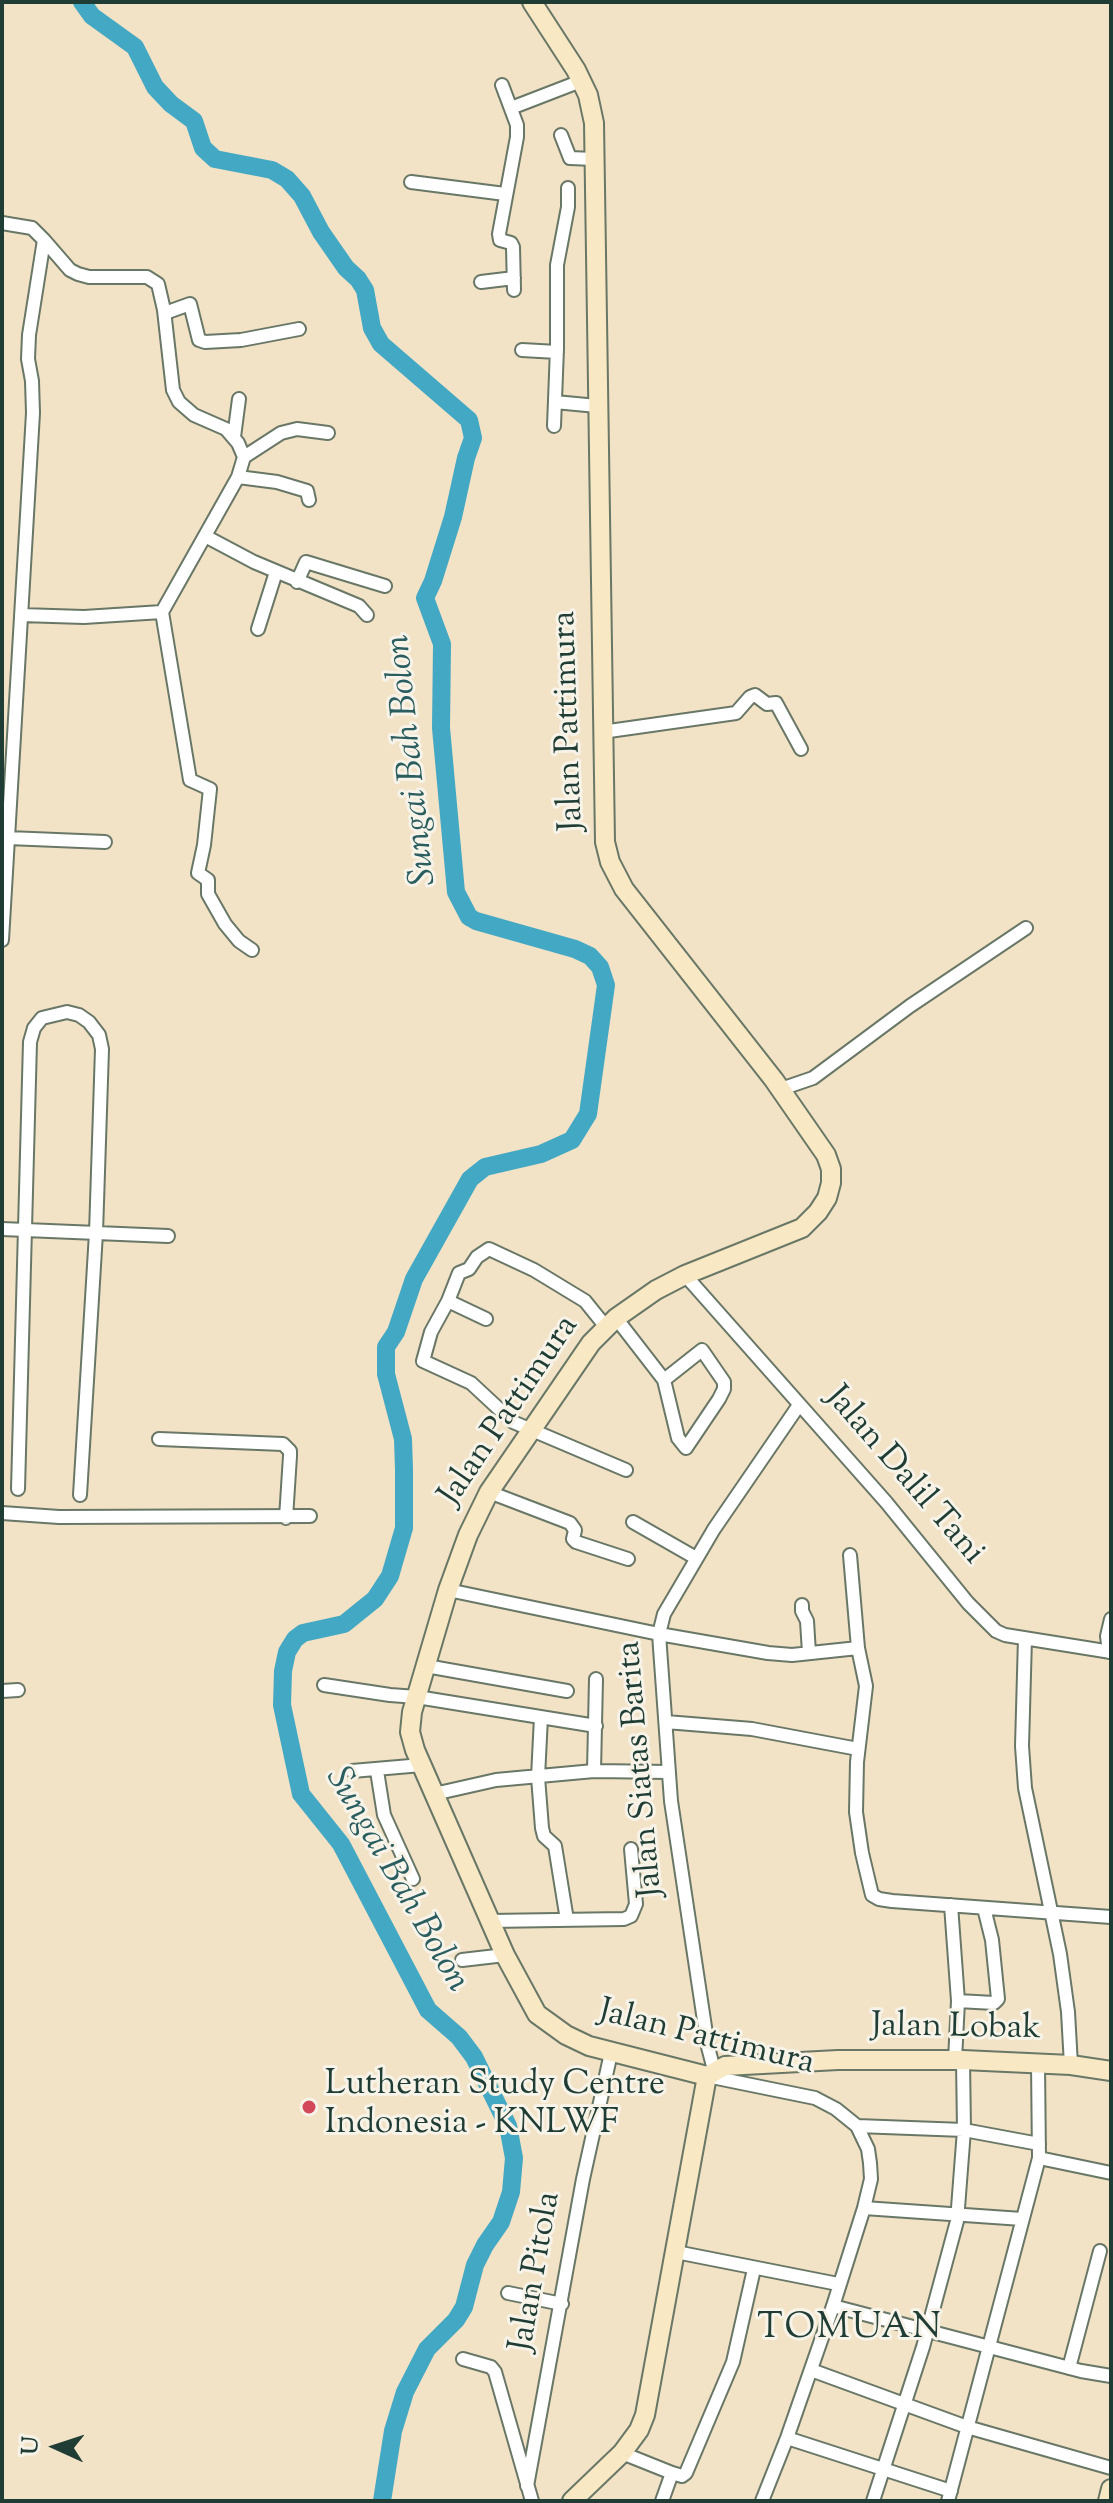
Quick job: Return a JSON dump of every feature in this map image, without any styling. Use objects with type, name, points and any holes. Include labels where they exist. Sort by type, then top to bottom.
[{"type":"street","name":"Jalan Pattimura","points":[[532,2],[581,81],[592,109],[603,822],[610,862],[624,889],[797,1112],[826,1155],[831,1169],[831,1183],[827,1198],[818,1212],[802,1228],[685,1275],[656,1290],[611,1322],[591,1343],[489,1492],[468,1535],[448,1590],[410,1732],[505,1955],[537,2014],[566,2035],[611,2053],[815,2098],[836,2109],[857,2126]]},
{"type":"street","points":[[511,108],[581,81]]},
{"type":"street","points":[[481,282],[514,284],[513,247],[499,237],[517,137],[502,85]]},
{"type":"street","points":[[561,135],[570,158],[594,159]]},
{"type":"street","points":[[411,182],[505,194]]},
{"type":"street","points":[[554,426],[557,265],[568,207],[568,188]]},
{"type":"street","points":[[2,223],[32,228],[70,270],[78,274],[152,279],[158,284],[165,313],[173,390],[185,409],[218,424],[234,437],[244,457]]},
{"type":"street","points":[[2,940],[8,838],[9,702],[21,615],[33,413],[29,335],[44,240]]},
{"type":"street","points":[[165,313],[190,304],[199,340],[205,342],[299,329]]},
{"type":"street","points":[[283,333],[284,347]]},
{"type":"street","points":[[522,350],[557,352]]},
{"type":"street","points":[[234,437],[239,399]]},
{"type":"street","points":[[555,402],[597,406]]},
{"type":"street","points":[[252,950],[239,941],[225,924],[208,894],[203,877],[210,789],[190,780],[162,612],[238,477],[244,457],[281,433],[297,429],[328,433]]},
{"type":"street","points":[[238,477],[277,482],[307,491],[309,500]]},
{"type":"street","points":[[205,536],[297,582],[359,606],[367,615]]},
{"type":"street","points":[[297,582],[306,562],[385,586]]},
{"type":"street","points":[[258,629],[276,572]]},
{"type":"street","points":[[21,615],[84,617],[162,612]]},
{"type":"street","points":[[602,732],[736,713],[755,695],[767,704],[776,703],[801,749]]},
{"type":"street","points":[[8,838],[105,842]]},
{"type":"street","points":[[783,1092],[813,1078],[910,1006],[1026,928]]},
{"type":"street","points":[[18,1489],[30,1042],[34,1028],[42,1018],[67,1012],[89,1022],[99,1035],[102,1049],[99,1233],[80,1495]]},
{"type":"street","points":[[2,1229],[168,1236]]},
{"type":"street","points":[[626,1470],[513,1422],[471,1383],[423,1361],[431,1332],[459,1273],[469,1269],[477,1257],[489,1249],[534,1270],[585,1301],[611,1322],[664,1380],[678,1438],[686,1448],[722,1395],[724,1382],[702,1350],[664,1380]]},
{"type":"street","name":"Jalan Dalil Tani","points":[[685,1275],[886,1502],[989,1625],[1005,1635],[1110,1652]]},
{"type":"street","points":[[448,1301],[486,1319]]},
{"type":"street","name":"Jalan Siatas Barita","points":[[572,2501],[622,2453],[639,2430],[645,2415],[710,2073],[669,1772],[659,1634],[664,1614],[696,1558],[740,1487],[799,1405]]},
{"type":"street","points":[[159,1439],[283,1444],[290,1451],[286,1518]]},
{"type":"street","points":[[489,1492],[570,1523],[575,1530],[573,1539],[576,1542],[628,1559]]},
{"type":"street","points":[[2,1513],[59,1517],[310,1516]]},
{"type":"street","points":[[633,1522],[696,1558]]},
{"type":"street","points":[[850,1555],[858,1648],[866,1686],[858,1749],[856,1812],[872,1895],[879,1899],[1111,1917]]},
{"type":"street","points":[[448,1590],[659,1634],[768,1653],[858,1648]]},
{"type":"street","points":[[802,1605],[807,1621],[809,1653]]},
{"type":"street","points":[[1110,1652],[1107,1636],[1111,1619]]},
{"type":"street","points":[[1025,1638],[1024,1777],[1068,2012],[1071,2065]]},
{"type":"street","points":[[426,1666],[567,1691]]},
{"type":"street","points":[[594,1771],[596,1679]]},
{"type":"street","points":[[324,1685],[596,1726]]},
{"type":"street","points":[[2,1691],[18,1690]]},
{"type":"street","points":[[541,1717],[538,1777],[542,1833],[555,1846],[567,1920]]},
{"type":"street","points":[[666,1722],[752,1729],[858,1749]]},
{"type":"street","points":[[352,1771],[422,1765]]},
{"type":"street","points":[[377,1771],[384,1815],[413,1879]]},
{"type":"street","points":[[434,1794],[496,1780],[594,1771],[669,1772]]},
{"type":"street","points":[[490,1921],[624,1919],[631,1916],[636,1904],[631,1849]]},
{"type":"street","points":[[873,2501],[927,2331],[958,2215],[964,2130],[951,1905]]},
{"type":"street","points":[[958,2001],[994,2003],[998,1999],[992,1940],[984,1908]]},
{"type":"street","points":[[462,1960],[505,1955]]},
{"type":"street","name":"Jalan Pitola","points":[[532,2501],[527,2486],[583,2179],[611,2053]]},
{"type":"street","name":"Jalan Lobak","points":[[710,2073],[725,2066],[838,2060],[959,2060],[1071,2065],[1111,2071]]},
{"type":"street","points":[[787,2438],[952,2498],[967,2427],[1039,2158],[1038,2064]]},
{"type":"street","points":[[764,2501],[864,2208],[871,2179],[870,2163],[868,2149],[857,2126],[964,2130],[1039,2144]]},
{"type":"street","points":[[1039,2158],[1111,2173]]},
{"type":"street","points":[[864,2208],[1022,2219]]},
{"type":"street","points":[[1069,2368],[1100,2251]]},
{"type":"street","points":[[676,2252],[838,2284]]},
{"type":"street","points":[[622,2453],[672,2473],[682,2476],[686,2473],[733,2362],[754,2269]]},
{"type":"street","points":[[508,2293],[562,2304]]},
{"type":"street","points":[[833,2306],[1069,2368],[1111,2376]]},
{"type":"street","points":[[463,2359],[491,2367],[495,2372],[527,2486]]},
{"type":"street","points":[[811,2370],[967,2427],[1111,2468]]},
{"type":"street","points":[[662,2501],[672,2473]]},
{"type":"street","points":[[1108,2501],[1111,2489]]},
{"type":"waterway","name":"Sungai Bah Bolon","points":[[82,2],[92,16],[135,47],[155,87],[194,121],[203,148],[215,159],[272,170],[287,179],[302,196],[321,232],[346,268],[365,290],[372,328],[381,344],[469,420],[473,438],[453,517],[425,598],[442,644],[441,728],[456,892],[469,917],[476,921],[590,956],[600,967],[606,985],[588,1114],[572,1140],[541,1154],[485,1167],[470,1179],[414,1279],[396,1332],[386,1347],[386,1374],[403,1439],[404,1469],[404,1528],[390,1576],[375,1599],[344,1624],[303,1633],[295,1639],[287,1652],[283,1671],[282,1705],[301,1794],[341,1844],[428,2010],[459,2037],[474,2057],[508,2126],[514,2158],[511,2192],[501,2222],[475,2265],[464,2307],[456,2320],[427,2349],[405,2392],[393,2431],[382,2501]]},
{"type":"place","name":"Lutheran Study Centre Indonesia - KNLWF","points":[[309,2107]]},
{"type":"district","name":"TOMUAN","points":[[850,2331]]}]
